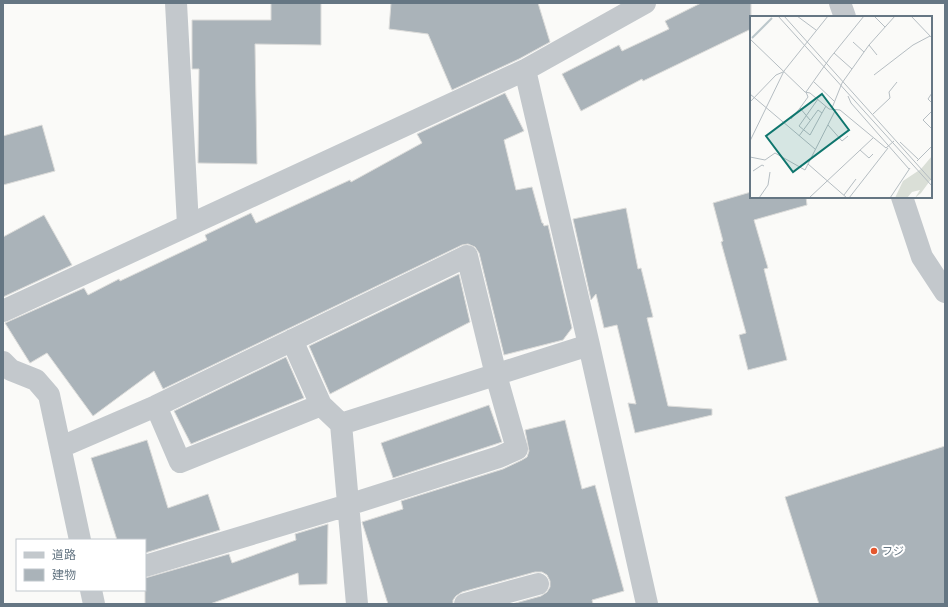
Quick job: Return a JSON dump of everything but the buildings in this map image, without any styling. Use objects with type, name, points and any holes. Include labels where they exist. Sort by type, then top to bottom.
[{"type":"street","points":[[176,3],[188,225]]},
{"type":"street","points":[[3,311],[525,70],[645,3]]},
{"type":"street","points":[[840,3],[845,16]]},
{"type":"street","points":[[525,70],[589,345],[646,604]]},
{"type":"street","points":[[902,198],[922,257],[945,292]]},
{"type":"street","points":[[60,447],[156,406],[467,256],[496,375],[518,449],[499,457],[348,505],[146,566]]},
{"type":"street","points":[[292,340],[321,405],[341,424],[357,604]]},
{"type":"street","points":[[341,424],[589,345]]},
{"type":"street","points":[[6,370],[36,380],[49,395],[80,539]]},
{"type":"street","points":[[156,406],[180,462],[321,405]]},
{"type":"street","points":[[465,604],[538,584]]},
{"type":"street","points":[[91,591],[94,604]]},
{"type":"place","name":"フジ","points":[[874,551]]}]
